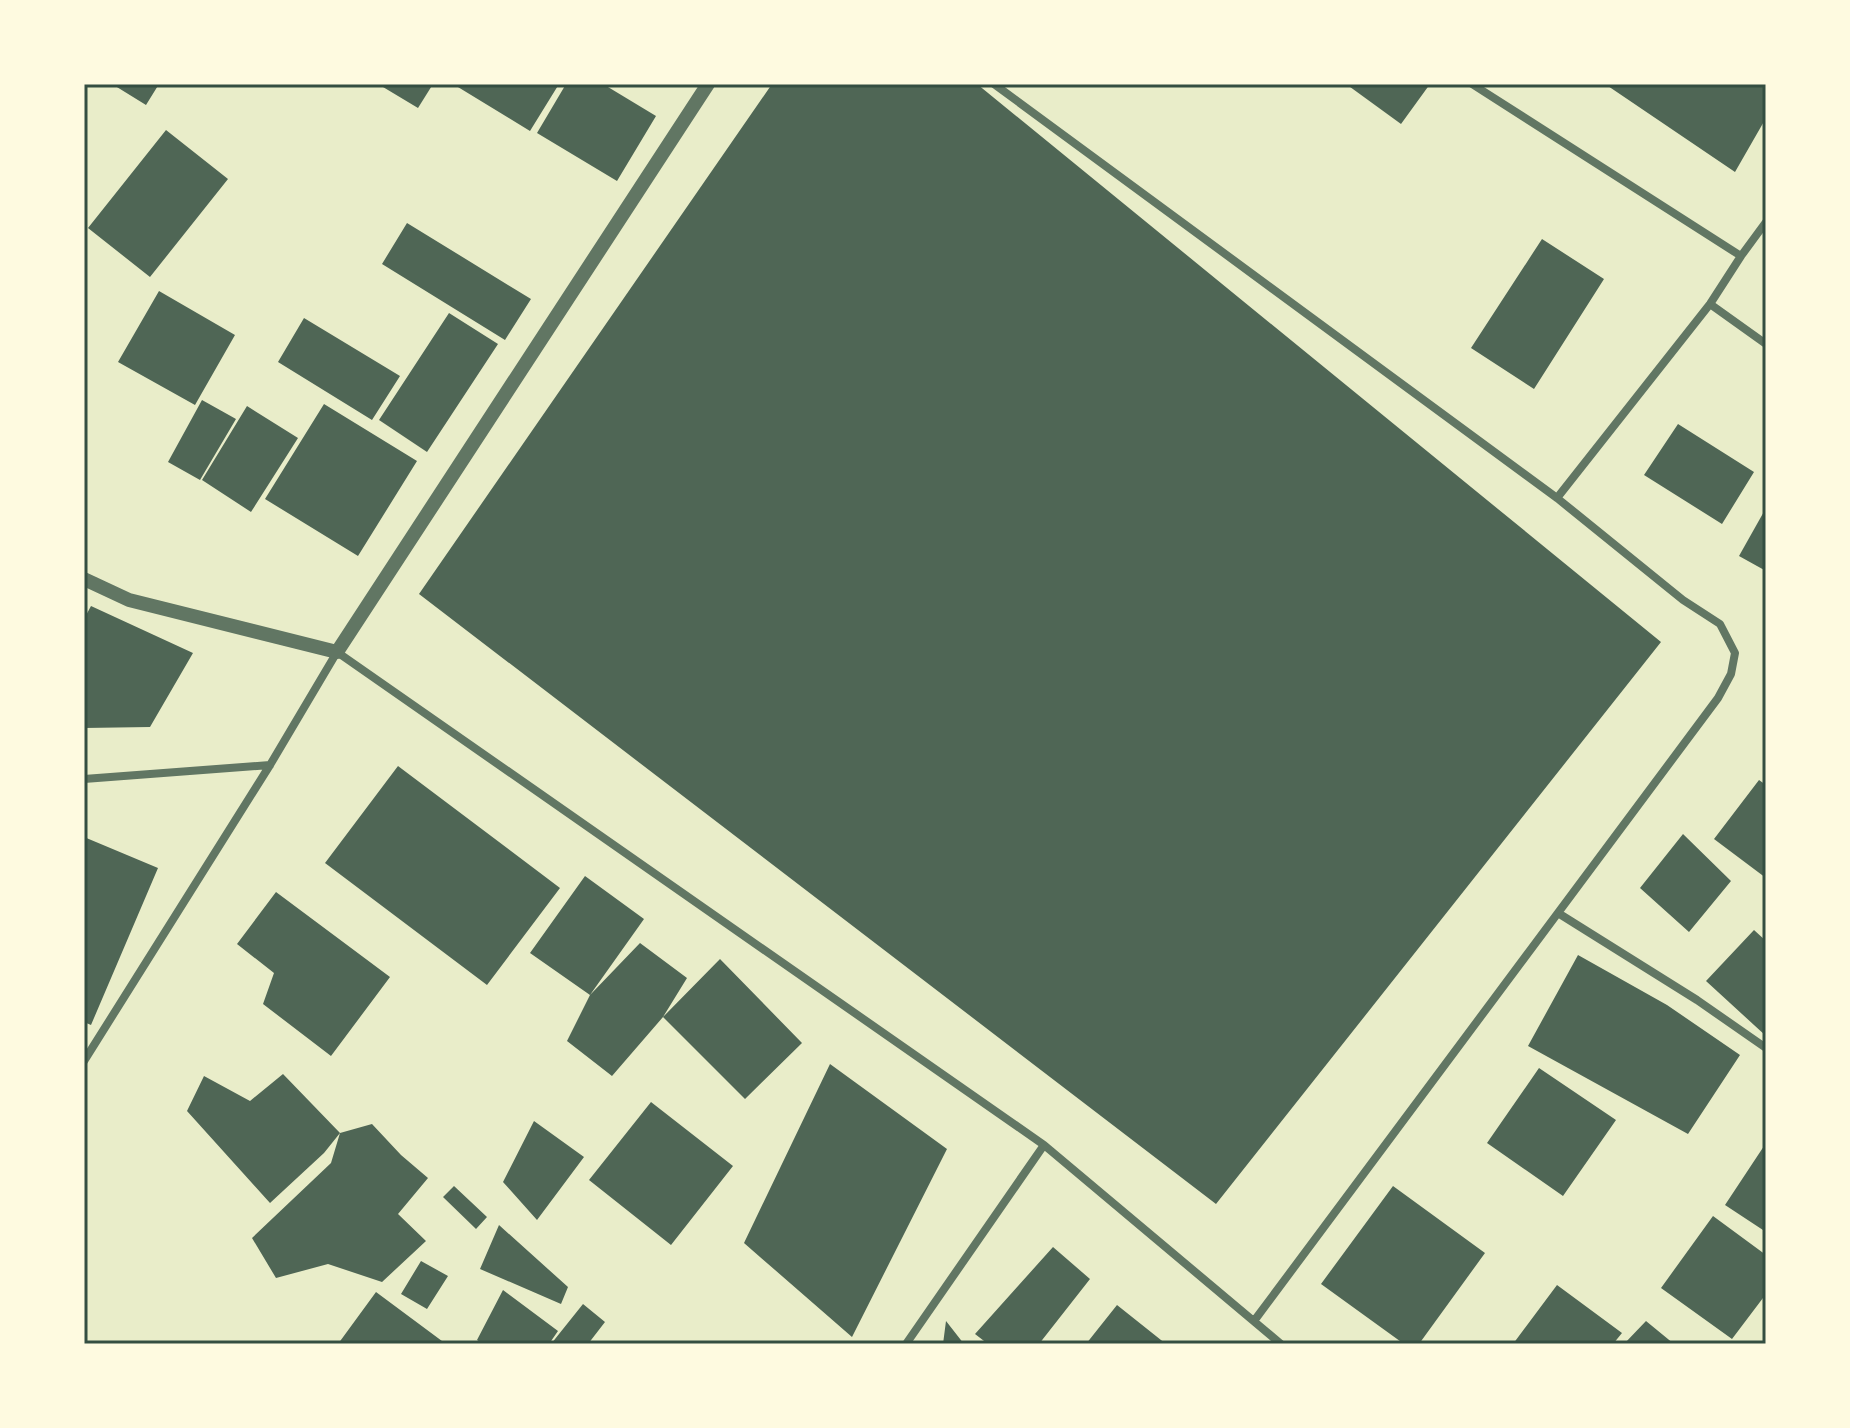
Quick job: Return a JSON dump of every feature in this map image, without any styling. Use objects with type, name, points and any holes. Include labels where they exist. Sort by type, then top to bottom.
[{"type":"street","points":[[84,1061],[270,765],[337,652],[708,84]]},
{"type":"street","points":[[994,84],[1557,498],[1683,600],[1720,624],[1735,653],[1731,674],[1718,698],[1254,1321]]},
{"type":"street","points":[[1472,84],[1741,256]]},
{"type":"street","points":[[1557,498],[1710,304],[1766,222]]},
{"type":"street","points":[[1710,304],[1766,344]]},
{"type":"street","points":[[84,579],[129,600],[337,652],[1044,1145],[1281,1344]]},
{"type":"street","points":[[84,779],[270,765]]},
{"type":"street","points":[[1558,913],[1697,1000],[1766,1048]]},
{"type":"street","points":[[906,1344],[1044,1145]]},
{"type":"building","points":[[112,84],[159,84],[146,105]]},
{"type":"building","points":[[378,84],[433,84],[418,108]]},
{"type":"building","points":[[453,84],[559,84],[530,131]]},
{"type":"building","points":[[566,84],[603,84],[656,116],[617,181],[537,133]]},
{"type":"building","points":[[772,84],[977,84],[1661,642],[1216,1204],[419,594]]},
{"type":"building","points":[[1346,84],[1430,84],[1401,124]]},
{"type":"building","points":[[1605,84],[1766,84],[1766,118],[1735,172]]},
{"type":"building","points":[[166,130],[228,179],[150,277],[88,228]]},
{"type":"building","points":[[407,223],[531,299],[505,340],[382,264]]},
{"type":"building","points":[[1542,239],[1604,279],[1534,389],[1471,348]]},
{"type":"building","points":[[159,291],[235,335],[195,405],[118,362]]},
{"type":"building","points":[[449,313],[498,344],[427,452],[379,420]]},
{"type":"building","points":[[304,318],[400,376],[372,420],[278,362]]},
{"type":"building","points":[[202,400],[236,419],[200,480],[168,462]]},
{"type":"building","points":[[324,404],[417,461],[358,556],[265,499]]},
{"type":"building","points":[[247,406],[298,438],[251,512],[202,480]]},
{"type":"building","points":[[1678,424],[1754,472],[1722,524],[1644,475]]},
{"type":"building","points":[[1766,508],[1766,571],[1739,556]]},
{"type":"building","points":[[91,606],[193,653],[150,727],[84,728],[84,619]]},
{"type":"building","points":[[398,766],[560,888],[487,985],[325,863]]},
{"type":"building","points":[[1759,780],[1766,785],[1766,878],[1714,839]]},
{"type":"building","points":[[1683,834],[1731,881],[1689,932],[1640,888]]},
{"type":"building","points":[[84,837],[158,868],[91,1025],[84,1022]]},
{"type":"building","points":[[585,876],[644,919],[590,995],[530,953]]},
{"type":"building","points":[[276,892],[390,977],[331,1056],[263,1004],[274,973],[237,944]]},
{"type":"building","points":[[1754,930],[1766,941],[1766,1036],[1706,981]]},
{"type":"building","points":[[640,943],[687,978],[663,1017],[612,1076],[567,1041],[590,995]]},
{"type":"building","points":[[1578,955],[1667,1005],[1740,1055],[1688,1134],[1528,1046]]},
{"type":"building","points":[[720,959],[802,1043],[745,1099],[663,1017]]},
{"type":"building","points":[[830,1064],[947,1149],[852,1337],[744,1243]]},
{"type":"building","points":[[1539,1068],[1616,1120],[1563,1196],[1487,1143]]},
{"type":"building","points":[[283,1074],[340,1133],[324,1153],[270,1203],[187,1111],[204,1076],[250,1101]]},
{"type":"building","points":[[651,1102],[733,1166],[671,1245],[589,1180]]},
{"type":"building","points":[[534,1121],[584,1157],[537,1220],[503,1182]]},
{"type":"building","points":[[372,1124],[428,1178],[398,1214],[426,1241],[382,1282],[328,1264],[276,1278],[252,1238],[331,1163],[340,1133]]},
{"type":"building","points":[[1766,1143],[1766,1232],[1725,1205]]},
{"type":"building","points":[[454,1186],[487,1217],[476,1229],[443,1197]]},
{"type":"building","points":[[1393,1186],[1485,1253],[1419,1344],[1404,1344],[1321,1284]]},
{"type":"building","points":[[1713,1216],[1766,1255],[1766,1294],[1732,1339],[1661,1288]]},
{"type":"building","points":[[499,1225],[568,1287],[561,1304],[480,1269]]},
{"type":"building","points":[[1053,1247],[1090,1279],[1039,1344],[988,1344],[975,1334]]},
{"type":"building","points":[[421,1261],[448,1276],[427,1309],[401,1294]]},
{"type":"building","points":[[1557,1285],[1622,1333],[1613,1344],[1513,1344]]},
{"type":"building","points":[[503,1290],[558,1331],[549,1344],[483,1344],[477,1340]]},
{"type":"building","points":[[376,1292],[446,1344],[338,1344]]},
{"type":"building","points":[[583,1304],[605,1322],[588,1344],[551,1344]]},
{"type":"building","points":[[1117,1305],[1166,1344],[1086,1344]]},
{"type":"building","points":[[946,1321],[964,1344],[943,1344]]},
{"type":"building","points":[[1646,1321],[1674,1344],[1624,1344]]}]
